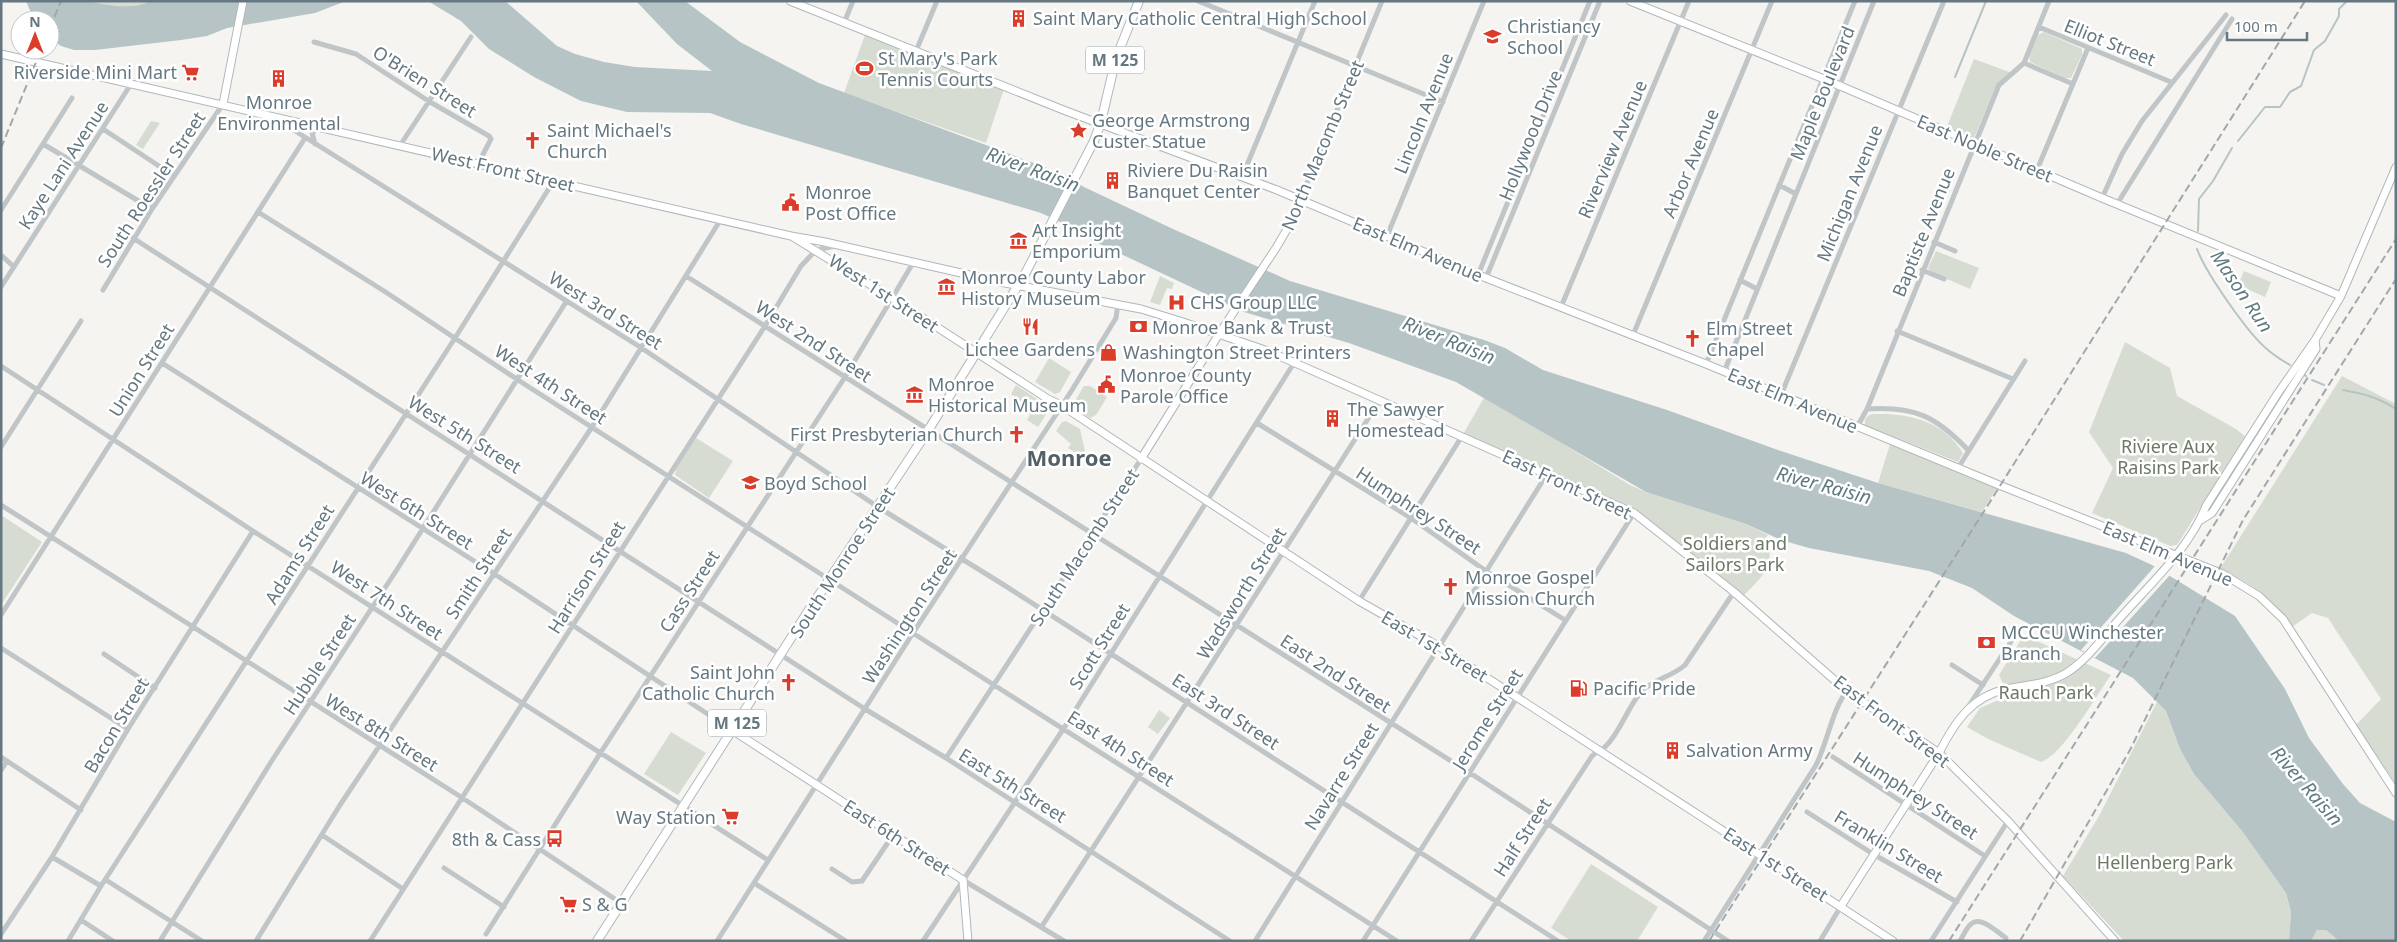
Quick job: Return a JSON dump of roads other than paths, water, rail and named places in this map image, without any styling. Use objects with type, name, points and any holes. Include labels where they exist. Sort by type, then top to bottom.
[{"type":"main road","name":"M 125","points":[[1101,122],[1111,74],[1138,1]]},
{"type":"main road","name":"South Monroe Street","points":[[597,941],[780,655],[928,429],[1018,285],[1077,177],[1101,122]]},
{"type":"street","points":[[223,104],[244,1]]},
{"type":"street","name":"East Elm Avenue","points":[[790,1],[1300,200],[1478,275],[1706,364],[2235,580],[2259,596],[2283,619],[2396,793]]},
{"type":"street","points":[[844,23],[853,1]]},
{"type":"street","points":[[916,51],[937,1]]},
{"type":"street","points":[[1198,1],[1298,44],[1443,102]]},
{"type":"street","points":[[1242,177],[1315,1]]},
{"type":"street","name":"North Macomb Street","points":[[1219,334],[1235,313],[1293,219],[1382,1]]},
{"type":"street","name":"Lincoln Avenue","points":[[1387,236],[1484,1]]},
{"type":"street","name":"Hollywood Drive","points":[[1478,275],[1590,1]]},
{"type":"street","name":"Hollywood Drive","points":[[1486,278],[1600,1]]},
{"type":"street","name":"East Noble Street","points":[[1630,1],[1824,79],[2102,198],[2341,296]]},
{"type":"street","name":"Riverview Avenue","points":[[1561,307],[1689,1]]},
{"type":"street","name":"Arbor Avenue","points":[[1633,335],[1772,1]]},
{"type":"street","name":"Maple Boulevard","points":[[1706,364],[1855,1]]},
{"type":"street","name":"Maple Boulevard","points":[[1724,372],[1874,1]]},
{"type":"street","name":"Michigan Avenue","points":[[1780,395],[1944,1]]},
{"type":"street","name":"Baptiste Avenue","points":[[1857,427],[1867,409],[1897,331],[1999,86],[2024,63],[2049,1]]},
{"type":"street","points":[[2102,198],[2128,143],[2171,82],[2226,16]]},
{"type":"street","points":[[2117,204],[2232,19]]},
{"type":"street","points":[[2220,24],[2227,28]]},
{"type":"street","name":"Elliot Street","points":[[2039,27],[2171,82]]},
{"type":"street","points":[[401,144],[430,102],[470,37]]},
{"type":"street","name":"O'Brien Street","points":[[314,42],[356,54],[492,139],[478,164]]},
{"type":"street","points":[[2037,170],[2088,48]]},
{"type":"street","name":"West Front Street","points":[[1,54],[274,117],[401,144],[553,182],[1005,283]]},
{"type":"street","points":[[2024,63],[2073,84]]},
{"type":"street","name":"Kaye Lani Avenue","points":[[1,287],[131,84]]},
{"type":"street","points":[[1,210],[72,98]]},
{"type":"street","name":"South Roessler Street","points":[[103,290],[152,208],[223,104]]},
{"type":"street","name":"West 3rd Street","points":[[274,117],[640,347],[878,506]]},
{"type":"street","points":[[315,144],[312,133],[319,126]]},
{"type":"street","points":[[102,129],[174,176]]},
{"type":"street","name":"Union Street","points":[[1,615],[305,138]]},
{"type":"street","points":[[43,144],[152,208]]},
{"type":"street","points":[[1966,710],[1986,696],[2004,690],[2038,684],[2067,672],[2085,657],[2177,555],[2200,521],[2206,506],[2278,393],[2315,340],[2341,296],[2396,168]]},
{"type":"street","name":"Adams Street","points":[[68,941],[101,886],[248,661],[553,182]]},
{"type":"street","points":[[1779,185],[1796,194]]},
{"type":"street","name":"West 4th Street","points":[[258,212],[830,578]]},
{"type":"street","name":"Smith Street","points":[[256,941],[322,835],[493,573],[592,427],[721,219]]},
{"type":"street","name":"West 1st Street","points":[[791,236],[892,298],[975,354]]},
{"type":"street","name":"West 5th Street","points":[[133,238],[543,500],[780,655]]},
{"type":"street","points":[[1934,242],[1955,251]]},
{"type":"street","points":[[816,250],[838,246]]},
{"type":"street","name":"Harrison Street","points":[[370,941],[765,326],[801,266],[816,250]]},
{"type":"street","points":[[1,255],[14,267]]},
{"type":"street","name":"Cass Street","points":[[486,934],[601,752],[845,377],[913,263]]},
{"type":"street","points":[[1922,270],[1944,279]]},
{"type":"street","name":"West 2nd Street","points":[[686,276],[928,429]]},
{"type":"street","points":[[1740,280],[1757,289]]},
{"type":"street","name":"East Front Street","points":[[1005,283],[1147,310],[1219,334],[1294,363],[1380,400],[1634,513],[1734,592],[1846,691],[1939,752],[2008,821],[2115,941]]},
{"type":"street","name":"Hubble Street","points":[[160,941],[310,702],[518,380],[566,302]]},
{"type":"street","name":"Washington Street","points":[[717,941],[1116,318],[1118,304]]},
{"type":"street","points":[[1,447],[81,321]]},
{"type":"street","points":[[1897,331],[2012,379]]},
{"type":"street","name":"South Macomb Street","points":[[946,758],[1093,535],[1219,334]]},
{"type":"street","name":"East 1st Street","points":[[975,354],[1061,405],[1359,601],[1438,646],[1893,941]]},
{"type":"street","points":[[1958,468],[2025,361]]},
{"type":"street","name":"West 6th Street","points":[[162,363],[493,573],[732,730]]},
{"type":"street","name":"Scott Street","points":[[923,941],[1064,728],[1294,363]]},
{"type":"street","name":"West 7th Street","points":[[1,366],[253,531],[768,860]]},
{"type":"street","name":"Wadsworth Street","points":[[1042,926],[1092,851],[1138,776],[1189,703],[1236,625],[1380,400]]},
{"type":"street","points":[[1867,409],[1902,409],[1918,412],[1942,425],[1968,450]]},
{"type":"street","name":"Humphrey Street","points":[[1257,423],[1411,518],[1486,570],[1565,620]]},
{"type":"street","name":"East 2nd Street","points":[[928,429],[1547,822],[1728,941]]},
{"type":"street","points":[[1359,601],[1462,436]]},
{"type":"street","name":"Navarre Street","points":[[1255,941],[1547,474]]},
{"type":"street","name":"West 8th Street","points":[[1,504],[461,797],[621,903]]},
{"type":"street","name":"East 3rd Street","points":[[878,506],[1044,610],[1558,941]]},
{"type":"street","name":"Jerome Street","points":[[1363,941],[1634,513]]},
{"type":"street","name":"Bacon Street","points":[[1,934],[52,857],[128,729],[253,531]]},
{"type":"street","name":"East 4th Street","points":[[830,578],[1295,878],[1374,925],[1397,941]]},
{"type":"street","name":"Half Street","points":[[1471,941],[1547,822],[1592,756],[1598,750],[1605,747],[1630,706],[1642,691],[1654,681],[1677,672],[1685,665],[1734,592]]},
{"type":"street","points":[[1820,941],[1873,854],[1939,752],[1953,726],[1966,710],[2016,634]]},
{"type":"street","points":[[1,648],[128,729]]},
{"type":"street","points":[[104,654],[155,688]]},
{"type":"street","name":"East 5th Street","points":[[780,655],[946,758],[1230,941]]},
{"type":"street","points":[[1952,665],[1983,684]]},
{"type":"street","points":[[1704,941],[1818,760],[1846,691]]},
{"type":"street","name":"East 6th Street","points":[[732,730],[963,880],[1064,941]]},
{"type":"street","points":[[1,757],[81,810]]},
{"type":"street","name":"Humphrey Street","points":[[1833,757],[1985,856]]},
{"type":"street","points":[[1,770],[8,761]]},
{"type":"street","name":"Franklin Street","points":[[1807,812],[1873,854],[1957,902]]},
{"type":"street","points":[[1931,941],[2008,821]]},
{"type":"street","points":[[322,835],[403,889]]},
{"type":"street","points":[[832,869],[852,882],[862,881],[894,835]]},
{"type":"street","points":[[52,857],[101,886]]},
{"type":"street","points":[[444,868],[504,907]]},
{"type":"street","points":[[106,880],[173,920],[202,941]]},
{"type":"street","points":[[963,880],[968,941]]},
{"type":"street","points":[[754,883],[846,941]]},
{"type":"street","points":[[81,920],[113,941]]},
{"type":"street","points":[[1960,941],[1971,924],[1976,922],[1983,922],[2006,938]]},
{"type":"water","points":[[26,1],[81,1],[116,6],[133,6],[151,1],[346,1],[315,13],[227,28],[207,36],[95,50],[74,50],[60,45],[60,10],[30,10]]},
{"type":"water","name":"River Raisin","points":[[428,1],[505,1],[557,46],[575,54],[604,62],[635,67],[712,71],[677,44],[636,1],[685,1],[740,42],[819,83],[1066,175],[1084,187],[1290,281],[1484,340],[1505,348],[1543,370],[1667,410],[1878,483],[2126,553],[2152,565],[2235,616],[2285,689],[2309,738],[2343,784],[2360,803],[2396,822],[2396,941],[2339,941],[2326,930],[2317,930],[2311,941],[2289,941],[2291,912],[2286,893],[2242,831],[2194,774],[2180,749],[2166,711],[2133,678],[2014,616],[1972,588],[1929,571],[1809,548],[1781,540],[1746,524],[1646,492],[1456,382],[1349,343],[1244,312],[1070,230],[1067,225],[1041,213],[741,124],[710,113],[627,112],[581,101],[534,77],[489,49],[461,21]]},
{"type":"waterway","name":"Mason Run","points":[[1955,77],[1986,1]]},
{"type":"waterway","points":[[2238,141],[2265,107],[2280,107],[2290,92],[2301,86],[2314,50],[2325,41],[2339,16],[2339,9],[2347,1]]},
{"type":"waterway","points":[[2198,231],[2199,199],[2213,181],[2232,148]]},
{"type":"waterway","name":"Mason Run","points":[[2197,249],[2218,287],[2250,331],[2268,350],[2290,365]]},
{"type":"waterway","name":"Mason Run","points":[[2312,380],[2324,385]]},
{"type":"waterway","name":"Mason Run","points":[[2343,390],[2371,396],[2396,409]]},
{"type":"railway","points":[[57,10],[61,1]]},
{"type":"railway","points":[[1709,941],[1988,505],[2305,1]]},
{"type":"railway","points":[[1,148],[37,60]]},
{"type":"railway","points":[[1949,941],[2396,239]]},
{"type":"railway","points":[[2020,941],[2130,750],[2243,520],[2396,279]]},
{"type":"place","name":"Saint Mary Catholic Central High School","points":[[1019,18]]},
{"type":"place","name":"Christiancy School","points":[[1493,36]]},
{"type":"place","name":"St Mary's Park Tennis Courts","points":[[864,68]]},
{"type":"place","name":"Riverside Mini Mart","points":[[191,72]]},
{"type":"place","name":"Monroe Environmental","points":[[279,79]]},
{"type":"place","name":"George Armstrong Custer Statue","points":[[1078,130]]},
{"type":"place","name":"Saint Michael's Church","points":[[533,140]]},
{"type":"place","name":"Riviere Du Raisin Banquet Center","points":[[1113,180]]},
{"type":"place","name":"Monroe Post Office","points":[[791,202]]},
{"type":"place","name":"Art Insight Emporium","points":[[1018,240]]},
{"type":"place","name":"Monroe County Labor History Museum","points":[[947,287]]},
{"type":"place","name":"CHS Group LLC","points":[[1176,302]]},
{"type":"place","name":"Lichee Gardens","points":[[1030,326]]},
{"type":"place","name":"Monroe Bank & Trust","points":[[1138,327]]},
{"type":"place","name":"Elm Street Chapel","points":[[1692,338]]},
{"type":"place","name":"Washington Street Printers","points":[[1109,352]]},
{"type":"place","name":"Monroe County Parole Office","points":[[1106,385]]},
{"type":"place","name":"Monroe Historical Museum","points":[[914,394]]},
{"type":"place","name":"The Sawyer Homestead","points":[[1333,419]]},
{"type":"place","name":"First Presbyterian Church","points":[[1017,434]]},
{"type":"place","name":"Boyd School","points":[[750,483]]},
{"type":"place","name":"Monroe Gospel Mission Church","points":[[1451,587]]},
{"type":"place","name":"MCCCU Winchester Branch","points":[[1987,642]]},
{"type":"place","name":"Saint John Catholic Church","points":[[789,682]]},
{"type":"place","name":"Pacific Pride","points":[[1579,688]]},
{"type":"place","name":"Salvation Army","points":[[1672,750]]},
{"type":"place","name":"Way Station","points":[[730,817]]},
{"type":"place","name":"8th & Cass","points":[[555,839]]},
{"type":"place","name":"S & G","points":[[568,904]]},
{"type":"district","name":"Monroe","points":[[1069,457]]},
{"type":"park label","name":"Riviere Aux Raisins Park","points":[[2168,456]]},
{"type":"park label","name":"Soldiers and Sailors Park","points":[[1735,553]]},
{"type":"park label","name":"Rauch Park","points":[[2046,692]]},
{"type":"park label","name":"Hellenberg Park","points":[[2165,862]]}]
